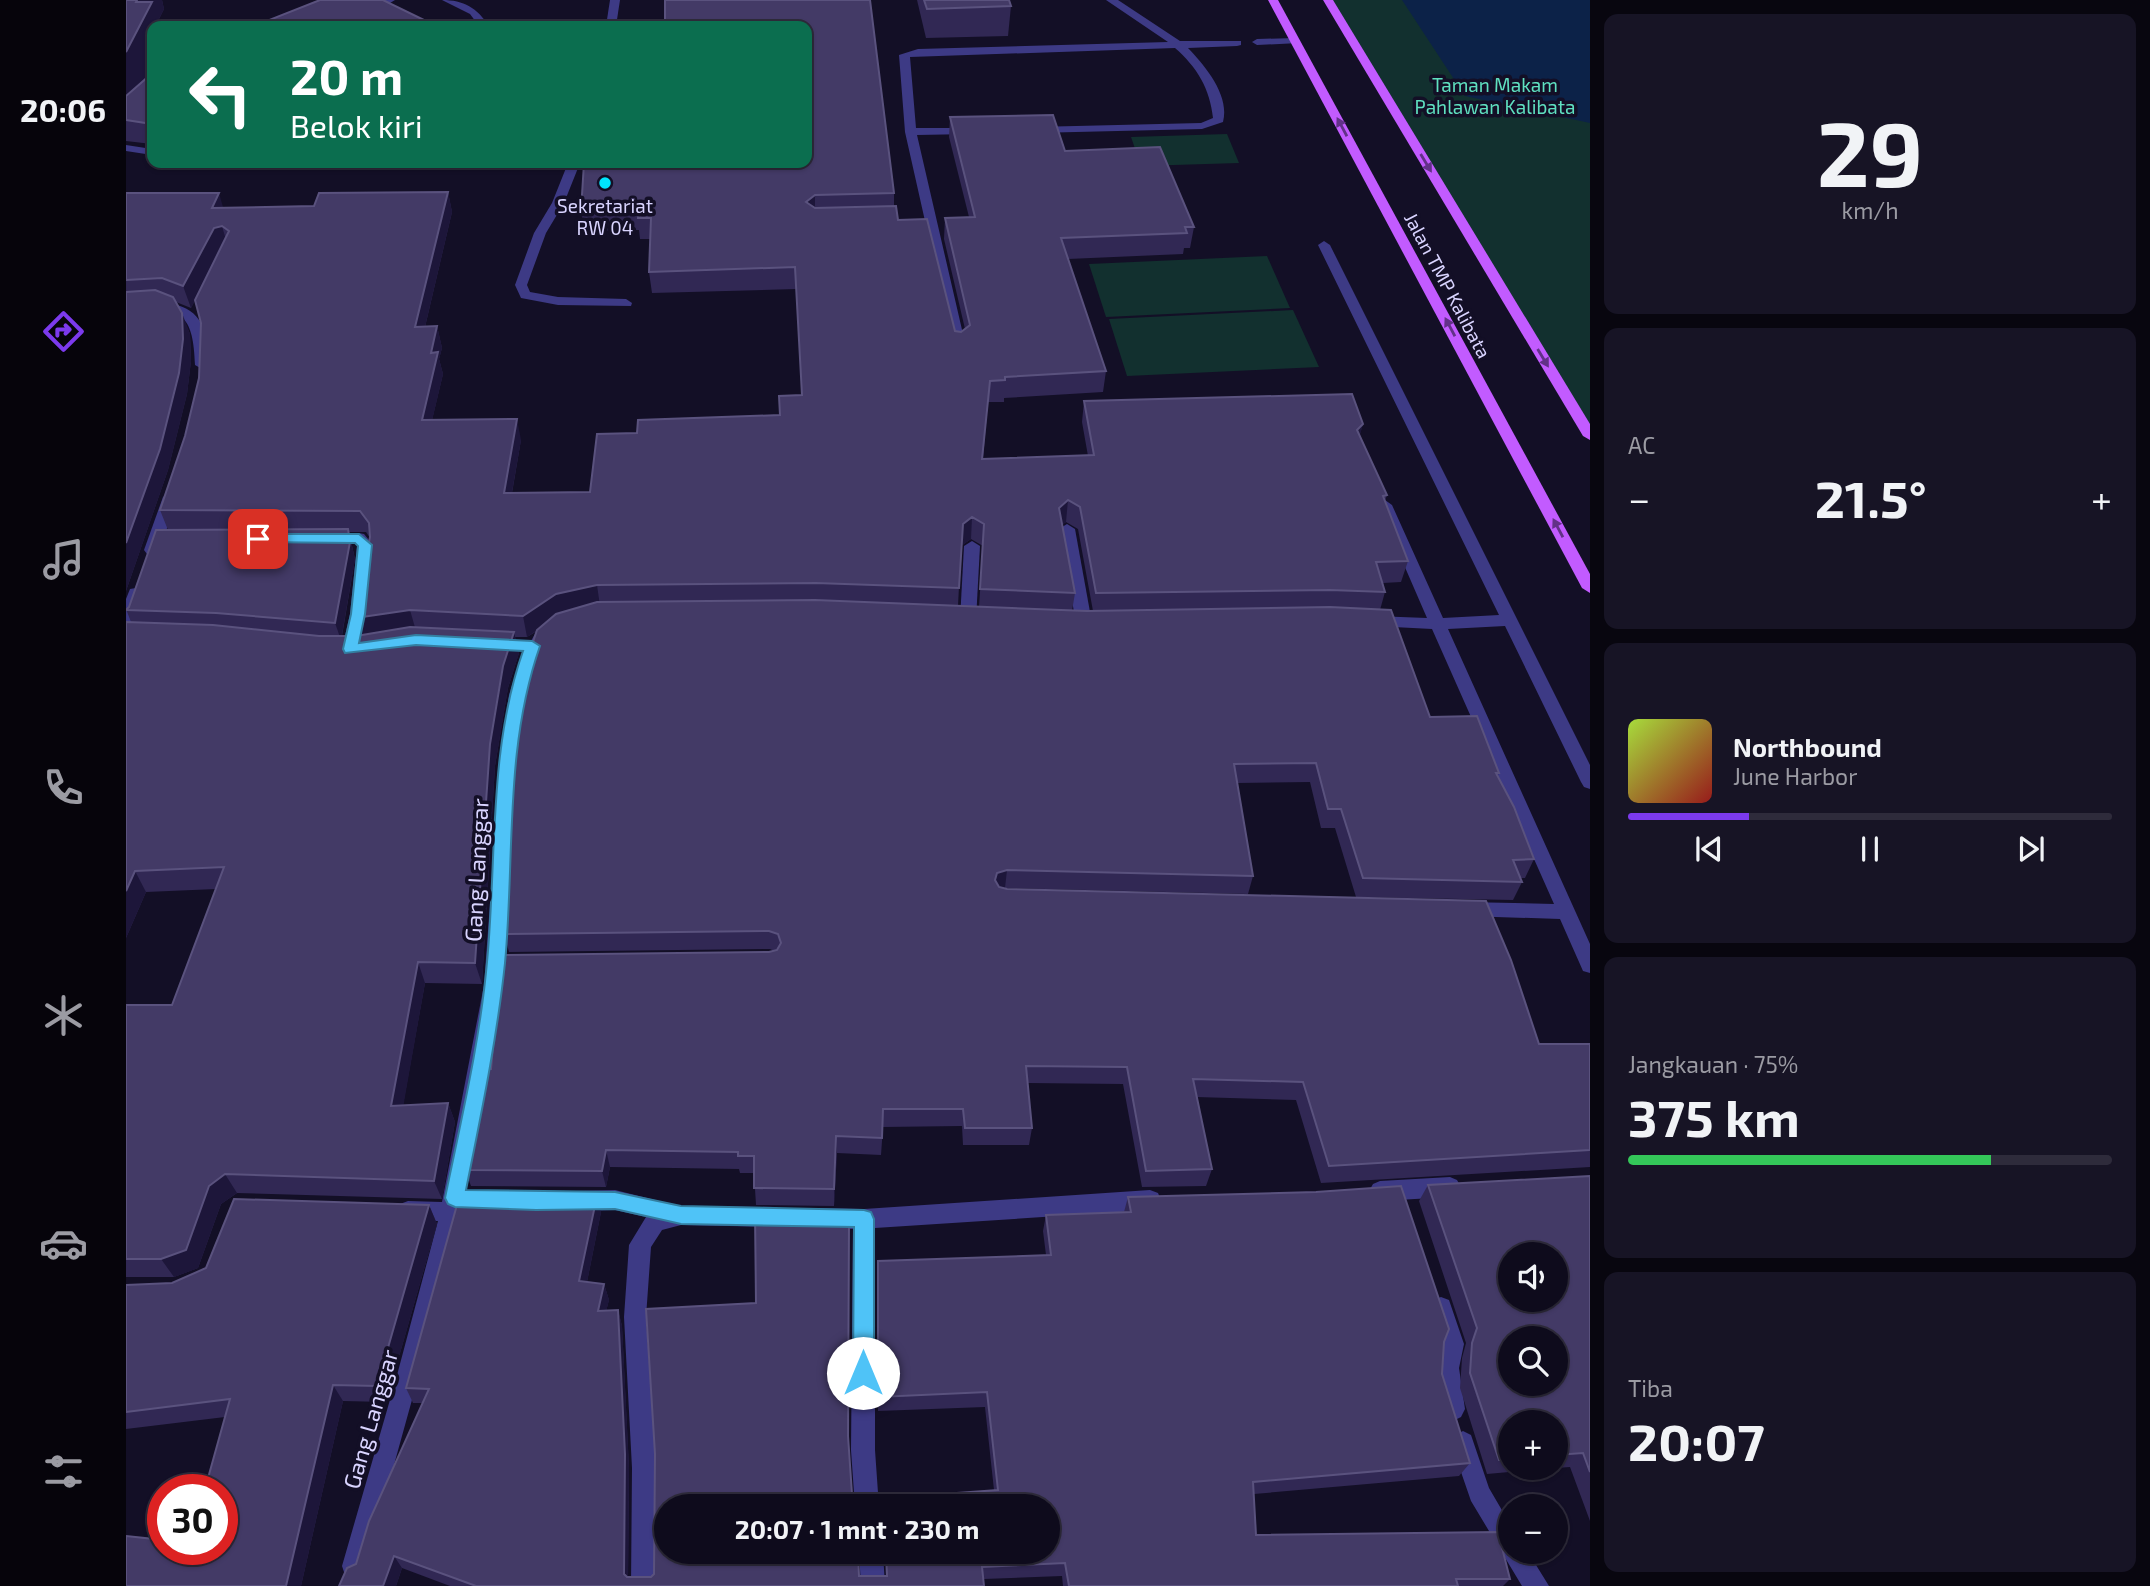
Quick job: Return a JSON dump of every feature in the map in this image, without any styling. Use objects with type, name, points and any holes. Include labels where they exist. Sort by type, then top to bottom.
[{"type":"main road","name":"Jalan TMP Kalibata","points":[[1273,0],[1590,588]]},
{"type":"main road","name":"Jalan TMP Kalibata","points":[[1328,0],[1590,436]]},
{"type":"street","points":[[355,0],[369,4],[388,15]]},
{"type":"street","points":[[369,4],[390,0]]},
{"type":"street","points":[[447,0],[474,12],[480,21]]},
{"type":"street","points":[[612,21],[615,0]]},
{"type":"street","points":[[1022,130],[1213,124],[1219,120],[1214,93],[1197,62],[1180,46],[1111,0]]},
{"type":"street","points":[[1257,43],[1295,41]]},
{"type":"street","points":[[959,347],[924,219],[911,132],[904,55],[918,52],[1237,44]]},
{"type":"street","points":[[911,132],[981,131]]},
{"type":"street","points":[[126,148],[147,151]]},
{"type":"street","points":[[572,168],[558,203],[540,233],[521,285],[523,290],[526,295],[541,300],[626,303]]},
{"type":"street","points":[[1324,245],[1590,782]]},
{"type":"street","points":[[126,307],[167,306],[197,314],[202,350],[201,379]]},
{"type":"street","points":[[126,623],[144,569],[164,539],[174,481]]},
{"type":"street","points":[[1377,488],[1590,965]]},
{"type":"street","points":[[1067,528],[1084,623]]},
{"type":"street","points":[[318,538],[359,538],[365,545],[358,614],[344,649],[371,648]]},
{"type":"street","points":[[968,620],[972,546]]},
{"type":"street","points":[[1350,620],[1440,624],[1510,620]]},
{"type":"street","name":"Gang Langgar","points":[[354,1566],[459,1203],[473,1107],[503,963],[504,805],[512,730],[526,646],[552,627]]},
{"type":"street","points":[[1443,909],[1566,912]]},
{"type":"street","points":[[1361,1192],[1468,1186]]},
{"type":"street","points":[[1401,1189],[1410,1215]]},
{"type":"street","points":[[549,1201],[615,1200],[681,1215],[864,1219],[1175,1199]]},
{"type":"street","points":[[385,1210],[459,1203]]},
{"type":"street","points":[[643,1586],[644,1468],[635,1317],[640,1245],[655,1222],[681,1215]]},
{"type":"street","points":[[864,1219],[863,1450],[866,1494]]},
{"type":"street","points":[[1436,1293],[1453,1344],[1448,1357],[1446,1388],[1479,1493],[1498,1526]]},
{"type":"street","points":[[872,1564],[873,1586]]},
{"type":"street","points":[[1521,1564],[1537,1586]]},
{"type":"green space","name":"Taman Makam Pahlawan Kalibata","points":[[1328,0],[1590,0],[1590,437]]},
{"type":"green space","points":[[1227,134],[1239,163],[1141,166],[1131,137]]},
{"type":"green space","points":[[1267,256],[1290,308],[1106,317],[1089,264]]},
{"type":"green space","points":[[1293,310],[1319,367],[1127,376],[1109,319]]},
{"type":"water","points":[[1402,0],[1590,0],[1590,123],[1465,96]]},
{"type":"building","points":[[126,0],[152,2],[126,52]]},
{"type":"building","points":[[320,0],[383,0],[426,21],[267,21]]},
{"type":"building","points":[[665,0],[870,0],[894,193],[815,195],[806,202],[815,208],[896,206],[898,220],[927,219],[955,331],[961,332],[970,325],[945,218],[975,217],[950,117],[1053,115],[1065,151],[1160,147],[1194,227],[1185,227],[1187,233],[1061,238],[1106,371],[1005,377],[1005,380],[990,381],[982,459],[1094,455],[1084,401],[1352,394],[1363,424],[1357,430],[1387,495],[1383,496],[1408,561],[1376,562],[1385,592],[1330,590],[1096,593],[1080,507],[1068,500],[1059,508],[1075,593],[980,589],[984,524],[972,517],[963,524],[959,588],[816,583],[597,585],[556,594],[523,616],[410,610],[355,618],[370,537],[369,523],[360,511],[160,510],[185,436],[199,378],[201,323],[195,300],[229,231],[222,226],[214,228],[183,286],[162,278],[126,280],[126,193],[219,193],[212,208],[314,206],[319,193],[448,192],[415,327],[437,326],[431,353],[438,352],[422,420],[517,419],[504,493],[590,492],[597,434],[637,433],[638,420],[780,415],[779,396],[802,395],[795,267],[649,272],[651,218],[638,218],[639,209],[581,211],[584,168],[812,168],[812,21],[665,21]]},
{"type":"building","points":[[924,0],[1009,0],[1011,6],[927,9]]},
{"type":"building","points":[[147,78],[147,123],[126,120],[126,96]]},
{"type":"building","points":[[155,290],[173,297],[182,313],[183,339],[179,373],[160,449],[126,543],[126,292]]},
{"type":"building","points":[[348,529],[350,542],[335,623],[216,613],[126,610],[156,530]]},
{"type":"building","points":[[815,600],[1087,611],[1330,607],[1391,610],[1430,717],[1477,716],[1499,773],[1496,773],[1514,807],[1534,859],[1513,860],[1522,882],[1363,878],[1341,809],[1328,809],[1316,763],[1234,764],[1253,876],[1007,870],[997,873],[995,880],[999,887],[1007,889],[1486,901],[1511,960],[1539,1044],[1590,1044],[1590,1150],[1329,1166],[1303,1082],[1193,1079],[1212,1169],[1146,1171],[1127,1067],[1026,1066],[1032,1128],[965,1128],[963,1109],[883,1109],[882,1138],[836,1136],[834,1189],[754,1188],[754,1156],[738,1156],[738,1152],[606,1150],[602,1171],[465,1170],[482,1069],[491,1069],[501,955],[769,952],[777,950],[781,943],[778,934],[769,931],[504,934],[515,745],[529,654],[537,630],[556,614],[597,602]]},
{"type":"building","points":[[126,622],[213,625],[319,636],[356,636],[410,627],[514,632],[503,666],[490,744],[475,963],[418,962],[391,1106],[448,1103],[434,1181],[225,1174],[209,1186],[186,1250],[161,1259],[126,1259],[126,1005],[172,1005],[224,867],[135,871],[126,891]]},
{"type":"building","points":[[1590,1176],[1590,1472],[1583,1453],[1568,1454],[1568,1410],[1498,1410],[1498,1457],[1470,1373],[1472,1343],[1477,1328],[1428,1185]]},
{"type":"building","points":[[1401,1186],[1449,1329],[1444,1342],[1442,1374],[1470,1463],[1253,1482],[1256,1535],[1498,1532],[1498,1564],[1506,1564],[1510,1579],[1456,1579],[1458,1586],[1069,1586],[1065,1563],[1060,1563],[1060,1494],[943,1494],[998,1490],[987,1392],[878,1397],[878,1261],[1051,1255],[1046,1215],[1131,1212],[1128,1197],[1316,1192]]},
{"type":"building","points":[[460,1194],[597,1196],[579,1281],[604,1284],[598,1311],[618,1310],[625,1454],[624,1574],[627,1577],[651,1577],[654,1574],[654,1564],[858,1564],[859,1576],[887,1576],[886,1564],[1044,1564],[982,1567],[984,1586],[476,1586],[394,1556],[383,1586],[339,1586],[347,1568],[356,1564],[369,1521],[429,1389],[406,1388]]},
{"type":"building","points":[[234,1199],[429,1205],[377,1386],[333,1385],[286,1586],[126,1586],[126,1536],[147,1538],[147,1565],[238,1565],[238,1474],[209,1474],[230,1399],[126,1412],[126,1285],[172,1283],[206,1268]]},
{"type":"building","points":[[755,1213],[833,1215],[832,1223],[849,1223],[848,1436],[852,1494],[655,1494],[655,1454],[646,1309],[756,1303]]},
{"type":"place","name":"Sekretariat RW 04","points":[[605,183]]},
{"type":"route","points":[[258,539],[359,538],[365,545],[366,559],[350,649],[416,640],[532,646],[523,672],[512,730],[504,805],[496,963],[455,1198],[536,1202],[615,1200],[681,1215],[864,1219],[863,1373]]}]
